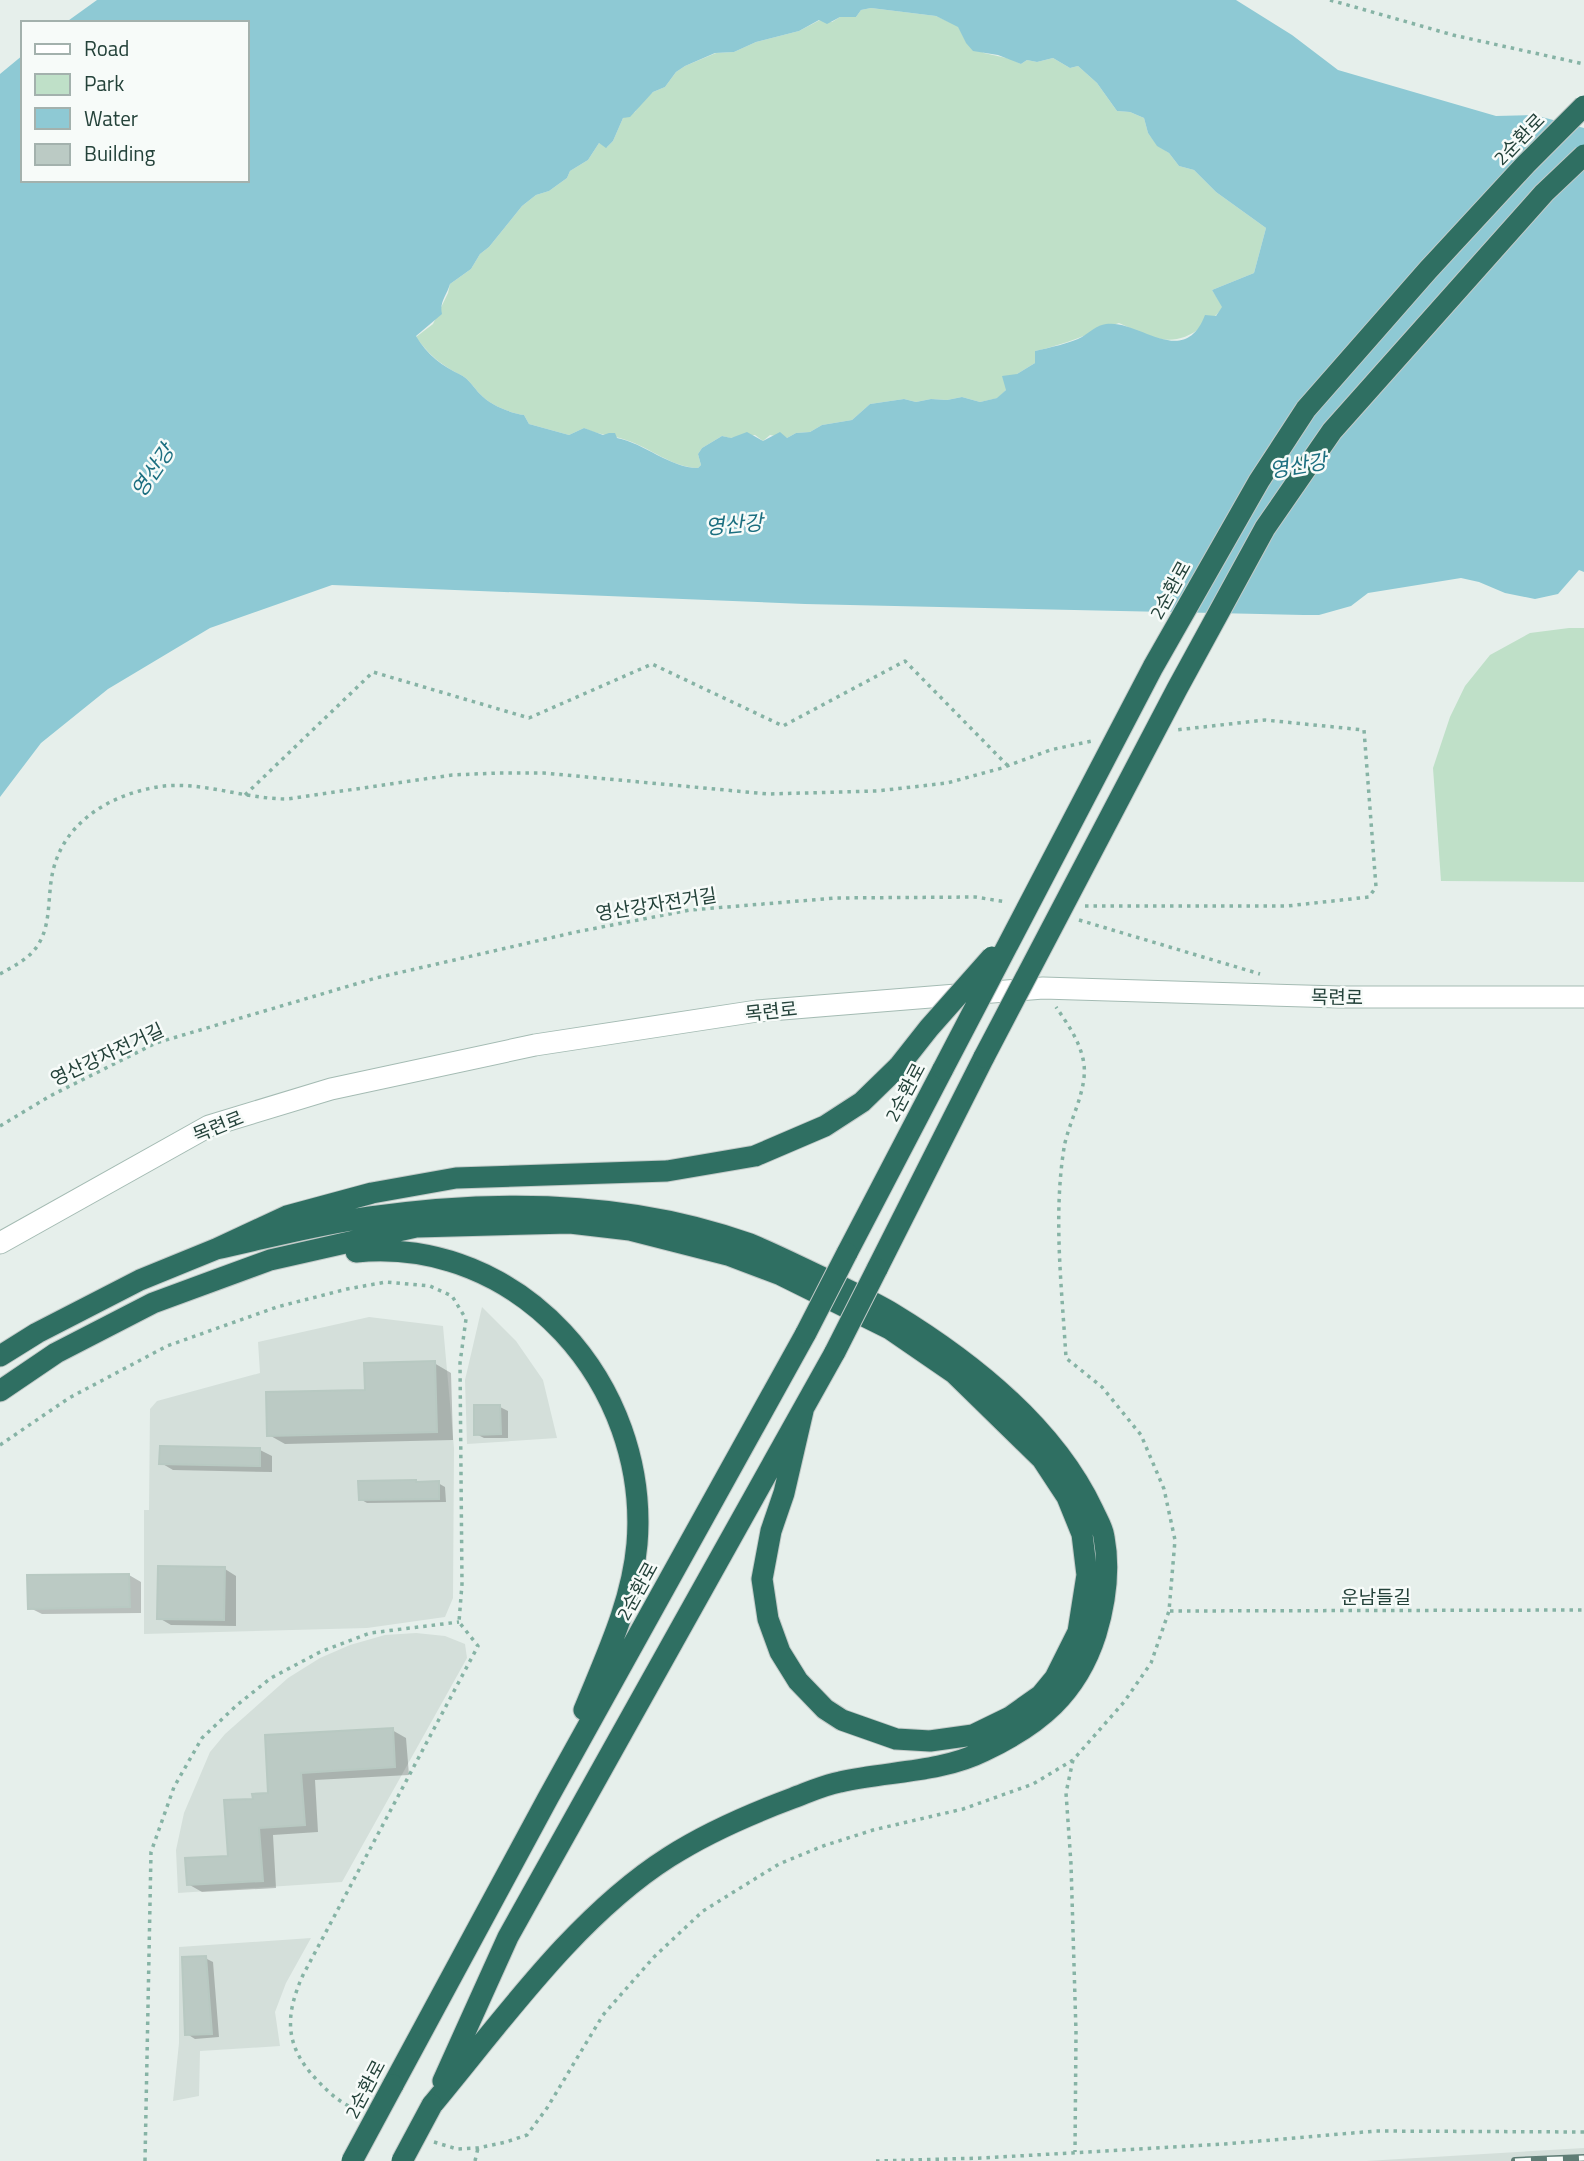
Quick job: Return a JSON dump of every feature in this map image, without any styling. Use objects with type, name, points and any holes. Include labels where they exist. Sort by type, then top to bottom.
[{"type":"highway","name":"2순환로","points":[[352,2161],[548,1798],[806,1332],[1153,667],[1259,481],[1306,409],[1428,270],[1584,106]]},
{"type":"highway","points":[[402,2161],[432,2105],[508,1937],[835,1352],[984,1057],[1230,589],[1265,528],[1332,431],[1535,203],[1584,155]]},
{"type":"highway","points":[[0,1356],[140,1280],[287,1216],[372,1193],[456,1178],[667,1171],[755,1156],[825,1126],[862,1102],[899,1066],[1014,932]]},
{"type":"highway","points":[[216,1249],[364,1217],[467,1206],[542,1206],[636,1215],[729,1238],[799,1266],[886,1309],[974,1370],[1055,1447],[1081,1484],[1104,1534],[1106,1588],[1102,1616],[1092,1647],[1073,1685],[1042,1718],[978,1755],[935,1766],[836,1782],[712,1831],[664,1859],[611,1902],[563,1948],[432,2105]]},
{"type":"highway","points":[[0,1391],[56,1353],[153,1303],[270,1260],[416,1227],[559,1223],[618,1228],[716,1252],[781,1275],[890,1329],[954,1373],[1042,1459],[1067,1497],[1082,1534],[1087,1575],[1078,1632],[1055,1678],[1041,1695],[1010,1717],[972,1735],[930,1741],[896,1739],[842,1720],[825,1709],[799,1681],[780,1652],[768,1619],[762,1579],[771,1531],[784,1493],[803,1411]]},
{"type":"highway","points":[[270,1260],[383,1249],[440,1258],[516,1291],[578,1347],[601,1384],[623,1429],[631,1456],[637,1494],[637,1544],[622,1617],[548,1798]]},
{"type":"street","name":"목련로","points":[[0,1242],[209,1126],[331,1088],[535,1045],[757,1011],[1043,988],[1339,997],[1584,998]]},
{"type":"path","points":[[1329,0],[1453,35],[1584,64]]},
{"type":"path","points":[[244,795],[373,672],[529,718],[652,664],[783,726],[905,661],[1008,766]]},
{"type":"path","points":[[1084,906],[1287,906],[1369,897],[1376,887],[1364,730],[1265,720],[1171,731]]},
{"type":"path","points":[[0,974],[28,957],[39,944],[47,922],[51,881],[56,862],[70,834],[89,814],[106,803],[139,791],[166,786],[194,786],[264,799],[287,799],[452,775],[544,773],[768,793],[877,791],[947,783],[1008,766],[1050,750],[1104,739]]},
{"type":"path","name":"영산강자전거길","points":[[0,1126],[50,1096],[156,1043],[376,978],[576,932],[690,910],[836,898],[975,897],[1008,902]]},
{"type":"path","points":[[1071,918],[1272,977]]},
{"type":"path","name":"운남들길","points":[[1169,1611],[1584,1610]]},
{"type":"path","points":[[145,2161],[151,1852],[174,1787],[202,1738],[271,1678],[320,1652],[370,1633],[459,1622]]},
{"type":"path","points":[[1073,1760],[1066,1793],[1076,2032],[1075,2152]]},
{"type":"path","points":[[876,2161],[983,2158],[1225,2144],[1376,2131],[1584,2132]]},
{"type":"path","points":[[475,2161],[478,2148]]},
{"type":"shaded area","points":[[482,1307],[516,1341],[543,1380],[557,1438],[467,1444],[465,1380]]},
{"type":"shaded area","points":[[369,1317],[443,1326],[454,1448],[453,1598],[445,1617],[367,1628],[144,1634],[144,1510],[149,1510],[150,1409],[157,1401],[260,1373],[258,1342]]},
{"type":"shaded area","points":[[416,1633],[445,1636],[465,1644],[467,1658],[342,1882],[178,1893],[176,1850],[184,1813],[210,1752],[225,1734],[288,1678],[320,1658],[350,1645],[385,1635]]},
{"type":"shaded area","points":[[311,1938],[286,1983],[275,2012],[280,2046],[200,2051],[199,2096],[173,2101],[179,2043],[179,1947]]},
{"type":"shaded area","points":[[1584,2148],[1584,2161],[1366,2161]]},
{"type":"green space","points":[[871,8],[936,16],[958,26],[966,42],[984,53],[1021,64],[1027,60],[1037,62],[1053,58],[1070,68],[1078,66],[1097,83],[1117,111],[1130,112],[1144,118],[1148,133],[1179,166],[1194,170],[1216,192],[1266,228],[1254,273],[1212,290],[1223,307],[1203,326],[1181,338],[1171,340],[1152,337],[1119,323],[1035,351],[1035,363],[1017,374],[998,398],[980,402],[962,397],[916,402],[904,399],[870,404],[852,420],[822,425],[810,432],[796,433],[787,438],[770,435],[763,441],[755,435],[730,438],[722,436],[702,448],[698,454],[701,465],[698,468],[679,465],[635,443],[584,428],[569,435],[529,424],[524,415],[489,402],[466,379],[436,359],[416,337],[433,324],[450,284],[471,269],[480,254],[489,247],[522,206],[567,178],[570,171],[588,160],[599,143],[607,147],[613,141],[623,118],[635,112],[653,92],[665,87],[676,72],[716,53],[734,52],[756,42],[799,31],[820,20],[832,22],[840,17],[856,17],[861,10]]},
{"type":"green space","points":[[1584,628],[1584,882],[1441,881],[1433,768],[1450,717],[1465,686],[1490,655],[1530,633]]},
{"type":"water","name":"영산강","points":[[97,0],[1236,0],[1292,35],[1338,70],[1496,116],[1534,115],[1584,128],[1584,572],[1579,570],[1558,594],[1535,599],[1505,593],[1461,578],[1368,593],[1351,606],[1319,615],[805,604],[332,585],[210,628],[108,689],[41,743],[0,797],[0,74],[21,57],[21,182],[248,182],[248,21],[68,21]],"holes":[[[871,8],[936,16],[958,27],[973,51],[998,55],[1021,64],[1027,60],[1037,62],[1053,58],[1070,68],[1078,66],[1097,83],[1117,111],[1130,112],[1144,118],[1148,133],[1157,146],[1169,153],[1179,166],[1194,170],[1216,192],[1266,228],[1254,273],[1212,290],[1222,307],[1216,316],[1205,315],[1196,331],[1185,339],[1173,341],[1119,324],[1100,326],[1077,339],[1035,351],[1035,363],[1017,374],[1002,376],[1006,390],[997,398],[980,402],[962,397],[916,402],[904,399],[870,404],[852,420],[822,425],[810,432],[796,433],[787,438],[780,432],[763,441],[747,432],[731,438],[722,436],[702,448],[698,454],[701,465],[698,468],[667,460],[617,438],[615,433],[603,435],[584,428],[569,435],[529,424],[524,415],[489,402],[466,379],[441,364],[420,343],[416,336],[442,314],[442,302],[450,284],[471,269],[480,254],[489,247],[522,206],[567,178],[570,171],[588,160],[599,143],[606,148],[613,141],[623,118],[630,117],[653,92],[665,87],[676,72],[685,66],[715,53],[734,52],[756,42],[799,31],[819,20],[827,24],[840,17],[856,17],[861,10]]]},
{"type":"building","points":[[435,1361],[437,1432],[267,1436],[266,1392],[365,1390],[364,1363]]},
{"type":"building","points":[[474,1405],[500,1405],[501,1434],[474,1435]]},
{"type":"building","points":[[160,1446],[260,1448],[260,1466],[159,1464]]},
{"type":"building","points":[[358,1481],[439,1481],[439,1499],[359,1500]]},
{"type":"building","points":[[158,1566],[225,1567],[224,1620],[157,1619]]},
{"type":"building","points":[[129,1574],[130,1607],[28,1609],[27,1575]]},
{"type":"building","points":[[393,1728],[395,1767],[301,1773],[305,1825],[259,1828],[263,1881],[187,1885],[185,1858],[228,1856],[224,1800],[253,1799],[252,1794],[268,1793],[265,1735]]},
{"type":"building","points":[[206,1956],[212,2034],[185,2035],[182,1957]]},
{"type":"railway","points":[[1515,2161],[1584,2158]]}]
